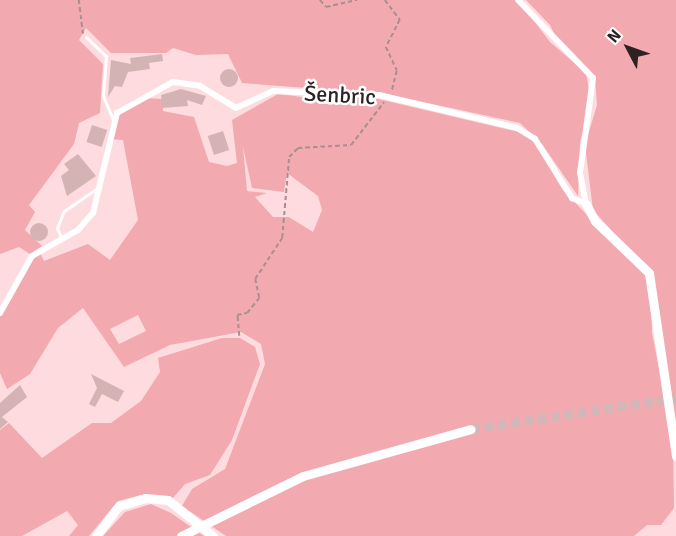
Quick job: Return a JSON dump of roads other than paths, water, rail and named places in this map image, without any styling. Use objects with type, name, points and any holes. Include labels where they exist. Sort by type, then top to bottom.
[{"type":"street","points":[[518,0],[592,78],[580,173],[586,204],[611,239],[649,273],[676,430],[676,456]]},
{"type":"street","name":"Šenbric","points":[[113,120],[125,106],[173,82],[200,86],[236,108],[273,91],[388,98],[527,132],[563,187],[586,204]]},
{"type":"street","points":[[0,314],[27,260],[86,222],[101,187],[113,120]]},
{"type":"street","points":[[181,536],[303,476],[471,429]]},
{"type":"street","points":[[96,536],[119,506],[145,498],[168,500],[213,536]]},
{"type":"lane","points":[[86,37],[106,56],[103,96],[113,120]]},
{"type":"lane","points":[[62,239],[57,228],[64,211],[90,188],[101,187]]},
{"type":"tunnel","points":[[471,429],[676,398]]}]
